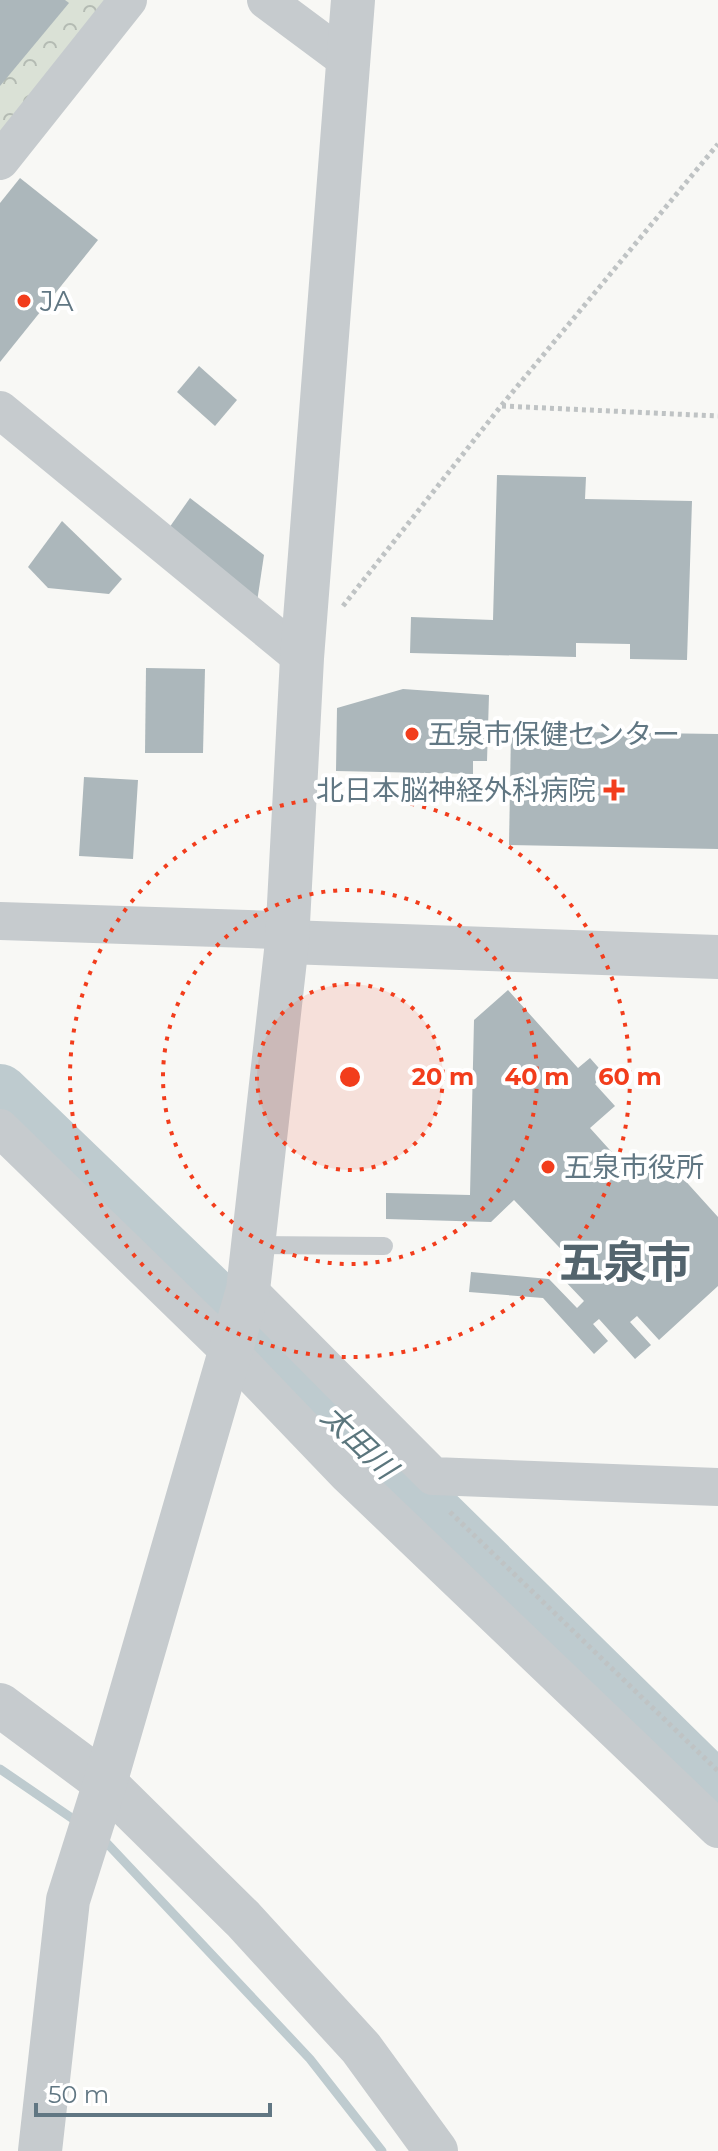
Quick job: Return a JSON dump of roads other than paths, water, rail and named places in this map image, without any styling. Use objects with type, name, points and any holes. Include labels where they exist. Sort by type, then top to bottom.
[{"type":"street","points":[[0,161],[128,0]]},
{"type":"street","points":[[266,0],[348,61]]},
{"type":"street","points":[[40,2151],[68,1900],[248,1290],[287,942],[302,658],[353,0]]},
{"type":"street","points":[[0,410],[302,658]]},
{"type":"street","points":[[0,921],[276,930],[287,942],[718,957]]},
{"type":"street","points":[[0,1128],[229,1351],[348,1475],[718,1829]]},
{"type":"street","points":[[248,1290],[433,1476],[718,1487]]},
{"type":"street","points":[[0,1705],[105,1783],[243,1919],[351,2037],[436,2151]]},
{"type":"lane","points":[[253,1245],[384,1246]]},
{"type":"waterway","name":"太田川","points":[[0,1092],[284,1365],[718,1791]]},
{"type":"waterway","points":[[0,1769],[79,1823]]},
{"type":"waterway","points":[[102,1838],[310,2059],[382,2151]]},
{"type":"place","name":"JA","points":[[24,301]]},
{"type":"place","name":"五泉市保健センター","points":[[412,734]]},
{"type":"place","name":"北日本脳神経外科病院","points":[[614,790]]},
{"type":"place","name":"五泉市役所","points":[[548,1167]]},
{"type":"district","name":"五泉市","points":[[625,1262]]}]
